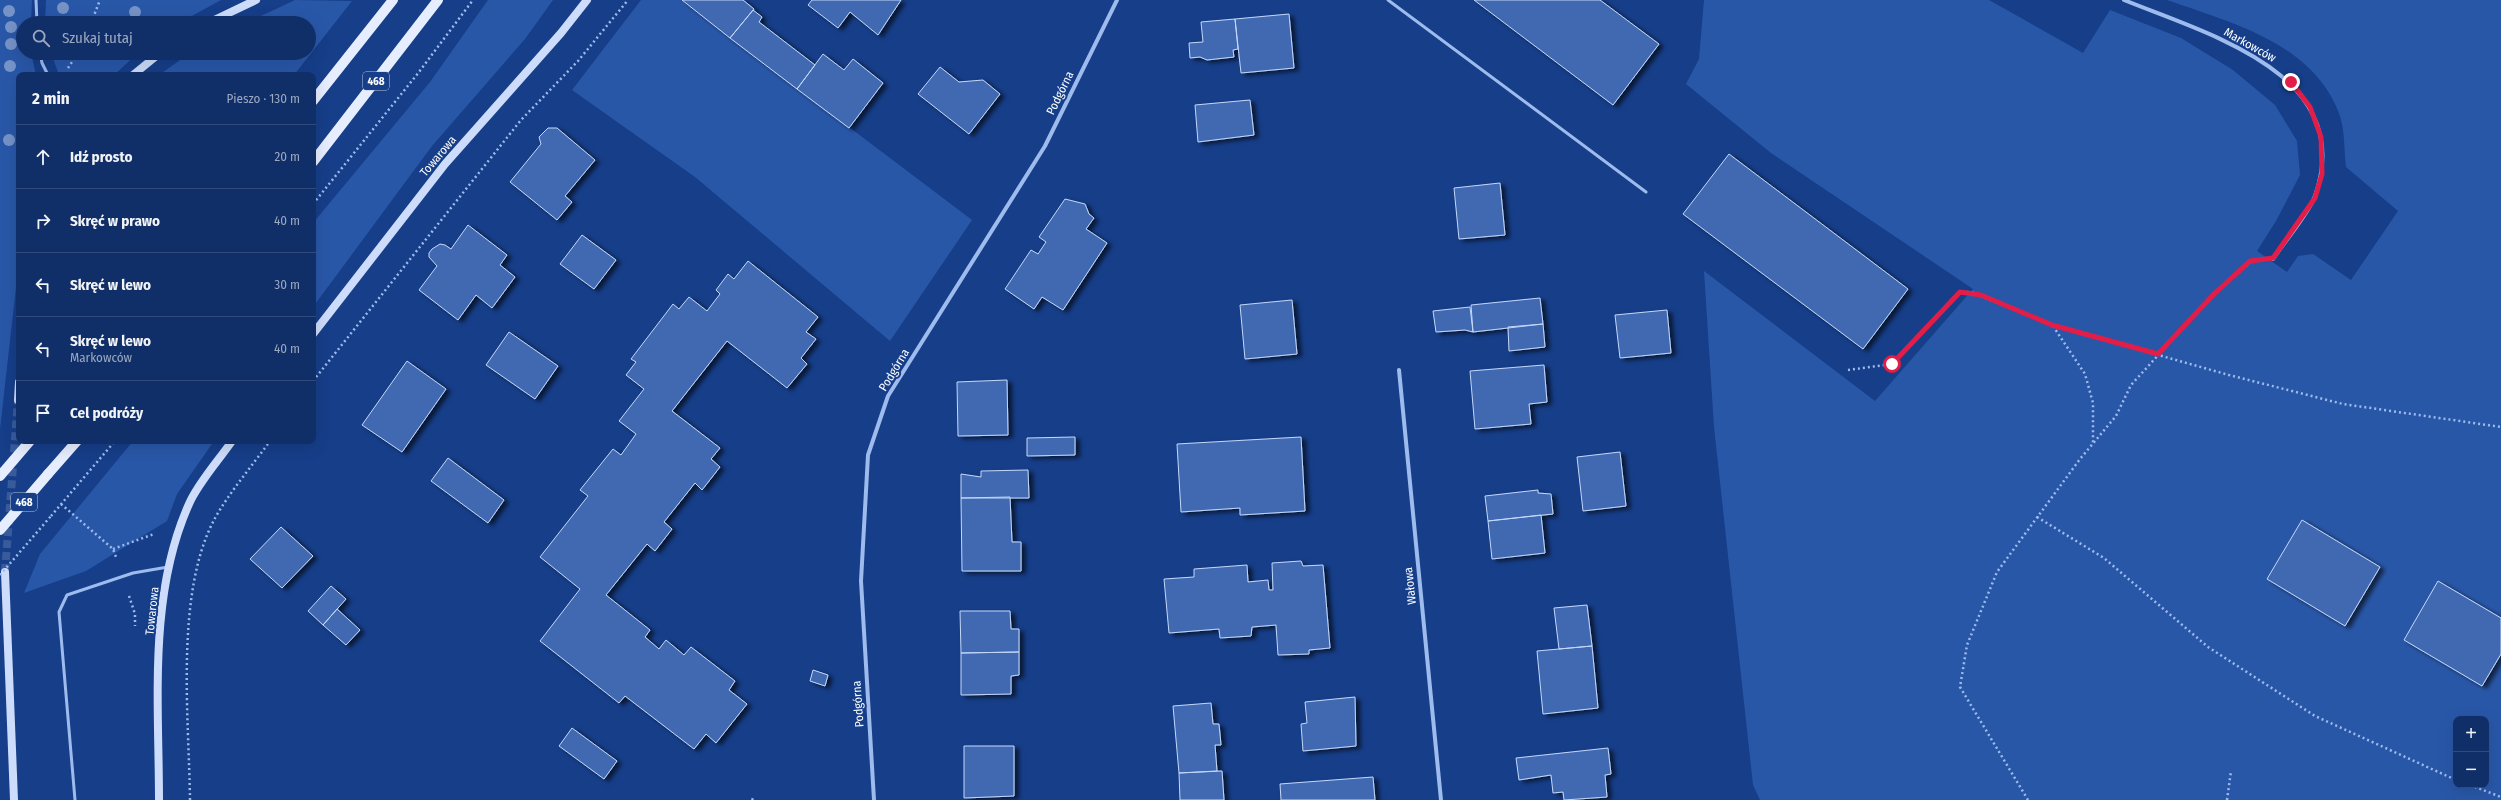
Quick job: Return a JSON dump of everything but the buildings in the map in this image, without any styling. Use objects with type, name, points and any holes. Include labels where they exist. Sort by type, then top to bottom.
[{"type":"main road","points":[[316,97],[393,0]]},
{"type":"main road","name":"468","points":[[316,158],[438,0]]},
{"type":"main road","points":[[0,476],[27,444]]},
{"type":"main road","name":"468","points":[[0,530],[74,444]]},
{"type":"street","points":[[220,16],[256,0]]},
{"type":"street","name":"Towarowa","points":[[316,330],[445,164],[561,34],[587,0]]},
{"type":"street","name":"Podgórna","points":[[874,800],[861,581],[868,455],[888,396],[1045,146],[1117,0]]},
{"type":"street","name":"Markowców","points":[[2124,0],[2228,42],[2262,60],[2291,82],[2310,107],[2321,137],[2322,174],[2315,198],[2273,258]]},
{"type":"street","points":[[138,72],[152,60]]},
{"type":"street","name":"Wałowa","points":[[1399,370],[1441,800]]},
{"type":"street","name":"Towarowa","points":[[159,800],[159,660],[164,596],[169,567],[189,502],[230,444]]},
{"type":"street","points":[[2,574],[14,800]]},
{"type":"lane","points":[[36,0],[37,16]]},
{"type":"lane","points":[[1388,0],[1646,192]]},
{"type":"lane","points":[[41,60],[46,72]]},
{"type":"lane","points":[[75,800],[60,612],[67,595],[133,573],[169,567]]},
{"type":"path","points":[[94,16],[100,0]]},
{"type":"path","points":[[316,200],[419,72],[473,0]]},
{"type":"path","points":[[316,377],[521,120],[578,61],[628,0]]},
{"type":"path","points":[[67,70],[73,60]]},
{"type":"path","points":[[2028,800],[1960,687],[1967,645],[1997,572],[2037,517],[2116,416],[2131,384],[2214,294],[2250,261],[2273,258]]},
{"type":"path","points":[[1848,370],[1892,364],[1960,292],[1981,295],[2052,325],[2343,404],[2501,427]]},
{"type":"path","points":[[2052,325],[2085,374],[2093,403],[2093,444]]},
{"type":"path","points":[[2,574],[112,444]]},
{"type":"path","points":[[190,800],[188,641],[194,575],[202,548],[214,520],[268,444]]},
{"type":"path","points":[[61,504],[113,549]]},
{"type":"path","points":[[2037,517],[2104,558],[2208,647],[2316,716],[2453,779]]},
{"type":"path","points":[[2227,800],[2231,771]]},
{"type":"path","points":[[2478,788],[2501,797]]},
{"type":"path","points":[[752,800],[754,796]]},
{"type":"shaded area","points":[[0,0],[32,0],[31,16],[16,16],[16,60],[33,60],[35,72],[16,72],[16,288],[0,429]]},
{"type":"shaded area","points":[[46,0],[221,0],[192,16],[45,16]]},
{"type":"shaded area","points":[[295,0],[352,1],[316,47],[316,16],[261,16]]},
{"type":"shaded area","points":[[488,0],[553,0],[525,39],[432,146],[316,303],[316,219],[430,82]]},
{"type":"shaded area","points":[[641,0],[681,0],[972,220],[890,341],[695,177],[572,90]]},
{"type":"shaded area","points":[[1704,0],[1989,0],[2083,53],[2110,10],[2181,38],[2233,70],[2275,105],[2297,141],[2300,175],[2276,221],[2257,251],[2287,272],[2298,256],[2313,254],[2351,280],[2398,211],[2346,167],[2342,122],[2328,91],[2311,70],[2291,53],[2268,39],[2218,18],[2167,0],[2501,0],[2501,800],[1760,800],[1753,785],[1714,427],[1704,271],[1875,401],[1973,289],[1771,153],[1686,84],[1699,59]]},
{"type":"shaded area","points":[[54,60],[130,60],[117,72],[58,72]]},
{"type":"shaded area","points":[[180,60],[306,60],[296,72],[163,72]]},
{"type":"shaded area","points":[[131,444],[212,444],[177,494],[167,521],[86,571],[24,593],[40,554]]},
{"type":"tunnel","points":[[5,572],[16,426]]},
{"type":"route","points":[[1892,364],[1960,292],[1971,292],[1981,295],[2052,325],[2158,354],[2214,294],[2250,261],[2273,258],[2315,198],[2322,174],[2323,158],[2321,137],[2310,107],[2291,82]]}]
